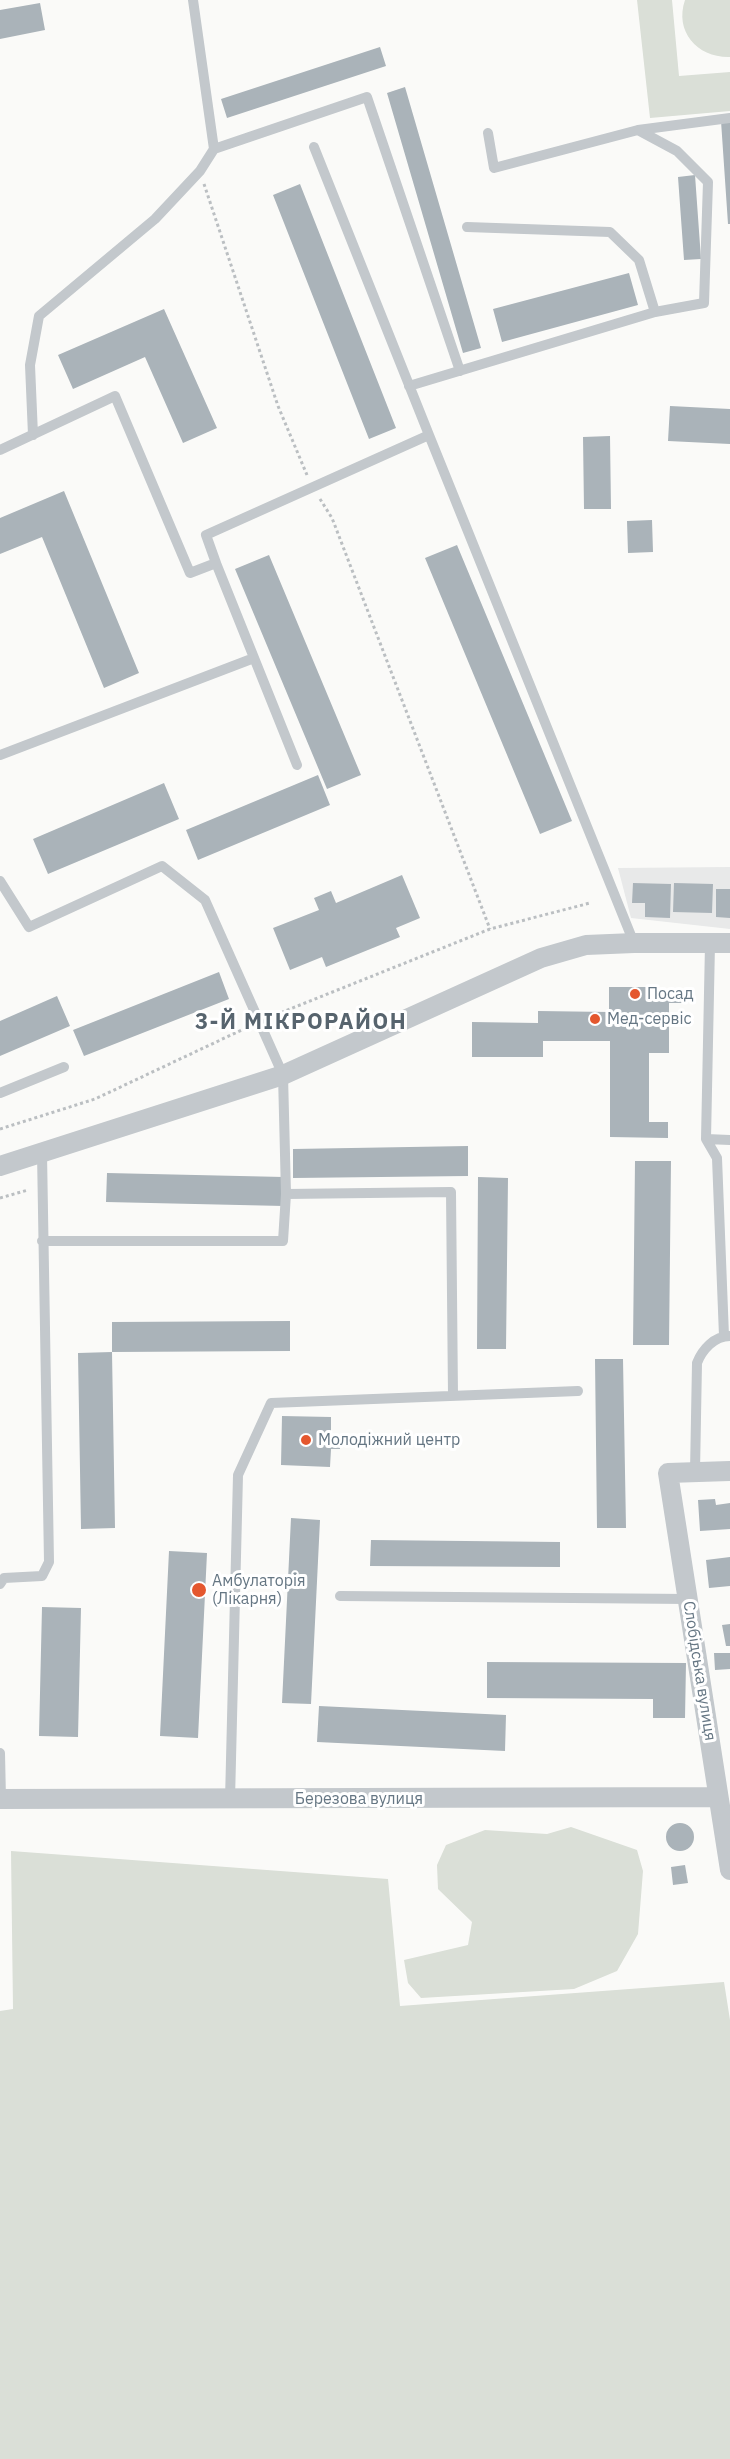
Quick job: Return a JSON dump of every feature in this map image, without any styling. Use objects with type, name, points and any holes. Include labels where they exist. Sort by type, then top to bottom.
[{"type":"street","points":[[0,1166],[283,1075],[541,958],[586,945],[730,943]]},
{"type":"street","points":[[695,1472],[730,1471]]},
{"type":"street","name":"Слобідська вулиця","points":[[695,1472],[668,1473],[730,1870]]},
{"type":"street","name":"Березова вулиця","points":[[1,1799],[718,1797]]},
{"type":"lane","points":[[193,0],[214,149]]},
{"type":"lane","points":[[33,435],[30,364],[39,316],[155,219],[200,171],[214,149],[367,97],[460,371]]},
{"type":"lane","points":[[488,133],[494,168],[638,130],[730,118]]},
{"type":"lane","points":[[409,386],[655,312],[704,303],[708,182],[677,151],[638,130]]},
{"type":"lane","points":[[314,147],[634,943]]},
{"type":"lane","points":[[468,227],[610,232],[639,260],[655,312]]},
{"type":"lane","points":[[0,450],[115,396],[190,573],[216,562]]},
{"type":"lane","points":[[297,765],[206,535],[429,435]]},
{"type":"lane","points":[[0,755],[254,658]]},
{"type":"lane","points":[[0,881],[29,927],[162,866],[206,900],[283,1075],[286,1194],[283,1241],[42,1241]]},
{"type":"lane","points":[[695,1472],[697,1364],[700,1354],[709,1345],[727,1336],[717,1158],[706,1139],[710,944]]},
{"type":"lane","points":[[0,1093],[64,1067]]},
{"type":"lane","points":[[706,1139],[730,1140]]},
{"type":"lane","points":[[0,1584],[4,1578],[42,1576],[49,1563],[42,1153]]},
{"type":"lane","points":[[286,1194],[452,1192],[453,1396]]},
{"type":"lane","points":[[230,1800],[238,1475],[271,1403],[578,1391]]},
{"type":"lane","points":[[340,1596],[689,1599]]},
{"type":"lane","points":[[0,1753],[1,1799]]},
{"type":"path","points":[[200,171],[278,406],[312,487],[332,518],[490,929]]},
{"type":"path","points":[[0,1129],[95,1099],[261,1021],[490,929],[590,903]]},
{"type":"path","points":[[0,1197],[41,1187]]},
{"type":"shaded area","points":[[637,0],[672,0],[679,76],[730,72],[730,111],[650,118]]},
{"type":"shaded area","points":[[685,0],[730,0],[730,57],[708,53],[691,41],[683,23],[682,12]]},
{"type":"shaded area","points":[[730,867],[730,929],[631,918],[618,868]]},
{"type":"shaded area","points":[[571,1827],[637,1850],[643,1871],[638,1934],[617,1971],[574,1989],[421,1998],[408,1983],[404,1960],[468,1945],[472,1922],[438,1889],[437,1865],[446,1845],[485,1830],[547,1834]]},
{"type":"shaded area","points":[[11,1851],[388,1879],[400,2006],[724,1982],[730,2020],[730,2459],[0,2459],[0,2011],[13,2009]]},
{"type":"building","points":[[40,3],[45,30],[0,39],[0,10]]},
{"type":"building","points":[[380,47],[386,66],[227,118],[221,99]]},
{"type":"building","points":[[405,87],[481,348],[463,353],[387,93]]},
{"type":"building","points":[[721,121],[730,121],[730,224],[728,224]]},
{"type":"building","points":[[695,175],[701,259],[684,260],[678,177]]},
{"type":"building","points":[[300,184],[396,428],[369,439],[273,195]]},
{"type":"building","points":[[629,273],[638,305],[502,342],[493,309]]},
{"type":"building","points":[[164,309],[217,428],[183,443],[145,357],[73,389],[58,355]]},
{"type":"building","points":[[670,406],[730,409],[730,444],[668,441]]},
{"type":"building","points":[[610,436],[611,509],[584,509],[583,437]]},
{"type":"building","points":[[64,491],[139,673],[104,688],[42,537],[0,554],[0,518]]},
{"type":"building","points":[[652,520],[653,552],[628,553],[627,521]]},
{"type":"building","points":[[457,545],[572,821],[540,834],[425,558]]},
{"type":"building","points":[[269,555],[361,775],[327,789],[235,569]]},
{"type":"building","points":[[318,775],[330,805],[198,860],[186,830]]},
{"type":"building","points":[[164,783],[179,819],[48,874],[33,839]]},
{"type":"building","points":[[402,875],[420,918],[396,928],[400,937],[326,967],[322,957],[290,970],[273,928],[319,910],[314,898],[331,891],[336,903]]},
{"type":"building","points":[[633,883],[671,884],[670,918],[645,917],[645,903],[632,903]]},
{"type":"building","points":[[674,883],[713,884],[712,913],[673,912]]},
{"type":"building","points":[[716,889],[730,889],[730,918],[716,917]]},
{"type":"building","points":[[219,972],[229,999],[84,1056],[73,1030]]},
{"type":"building","points":[[609,987],[648,987],[648,992],[685,992],[685,1003],[669,1003],[669,1053],[649,1053],[649,1122],[668,1122],[668,1138],[610,1137],[610,1041],[543,1041],[543,1057],[472,1057],[472,1022],[538,1023],[538,1011],[609,1012]]},
{"type":"building","points":[[57,996],[70,1026],[0,1056],[0,1021]]},
{"type":"building","points":[[468,1146],[468,1176],[293,1178],[293,1149]]},
{"type":"building","points":[[635,1161],[671,1161],[669,1345],[633,1345]]},
{"type":"building","points":[[107,1173],[284,1177],[284,1206],[106,1202]]},
{"type":"building","points":[[478,1177],[508,1178],[506,1349],[477,1349]]},
{"type":"building","points":[[290,1321],[290,1351],[112,1352],[112,1322]]},
{"type":"building","points":[[112,1352],[115,1528],[81,1529],[78,1353]]},
{"type":"building","points":[[595,1359],[623,1359],[626,1528],[597,1528]]},
{"type":"building","points":[[282,1416],[331,1417],[331,1440],[340,1440],[340,1449],[331,1449],[330,1467],[281,1465]]},
{"type":"building","points":[[715,1499],[716,1505],[730,1503],[730,1529],[700,1531],[698,1500]]},
{"type":"building","points":[[291,1518],[320,1520],[311,1704],[282,1703]]},
{"type":"building","points":[[371,1540],[560,1542],[560,1567],[370,1566]]},
{"type":"building","points":[[169,1551],[207,1553],[198,1738],[160,1736]]},
{"type":"building","points":[[730,1557],[730,1586],[709,1588],[706,1560]]},
{"type":"building","points":[[42,1607],[81,1608],[78,1737],[39,1736]]},
{"type":"building","points":[[730,1624],[730,1646],[726,1646],[722,1625]]},
{"type":"building","points":[[714,1653],[730,1653],[730,1669],[715,1670]]},
{"type":"building","points":[[487,1662],[686,1663],[685,1718],[653,1718],[653,1699],[487,1698]]},
{"type":"building","points":[[319,1706],[506,1715],[505,1751],[317,1742]]},
{"type":"building","points":[[680,1823],[690,1827],[694,1837],[690,1847],[680,1851],[670,1847],[666,1837],[670,1827]]},
{"type":"building","points":[[685,1865],[688,1883],[673,1885],[671,1867]]},
{"type":"place","name":"Посад","points":[[635,994]]},
{"type":"place","name":"Мед-сервіс","points":[[595,1019]]},
{"type":"place","name":"Молодіжний центр","points":[[306,1440]]},
{"type":"place","name":"Амбулаторія (Лікарня)","points":[[199,1590]]},
{"type":"district","name":"3-Й МІКРОРАЙОН","points":[[301,1023]]}]
